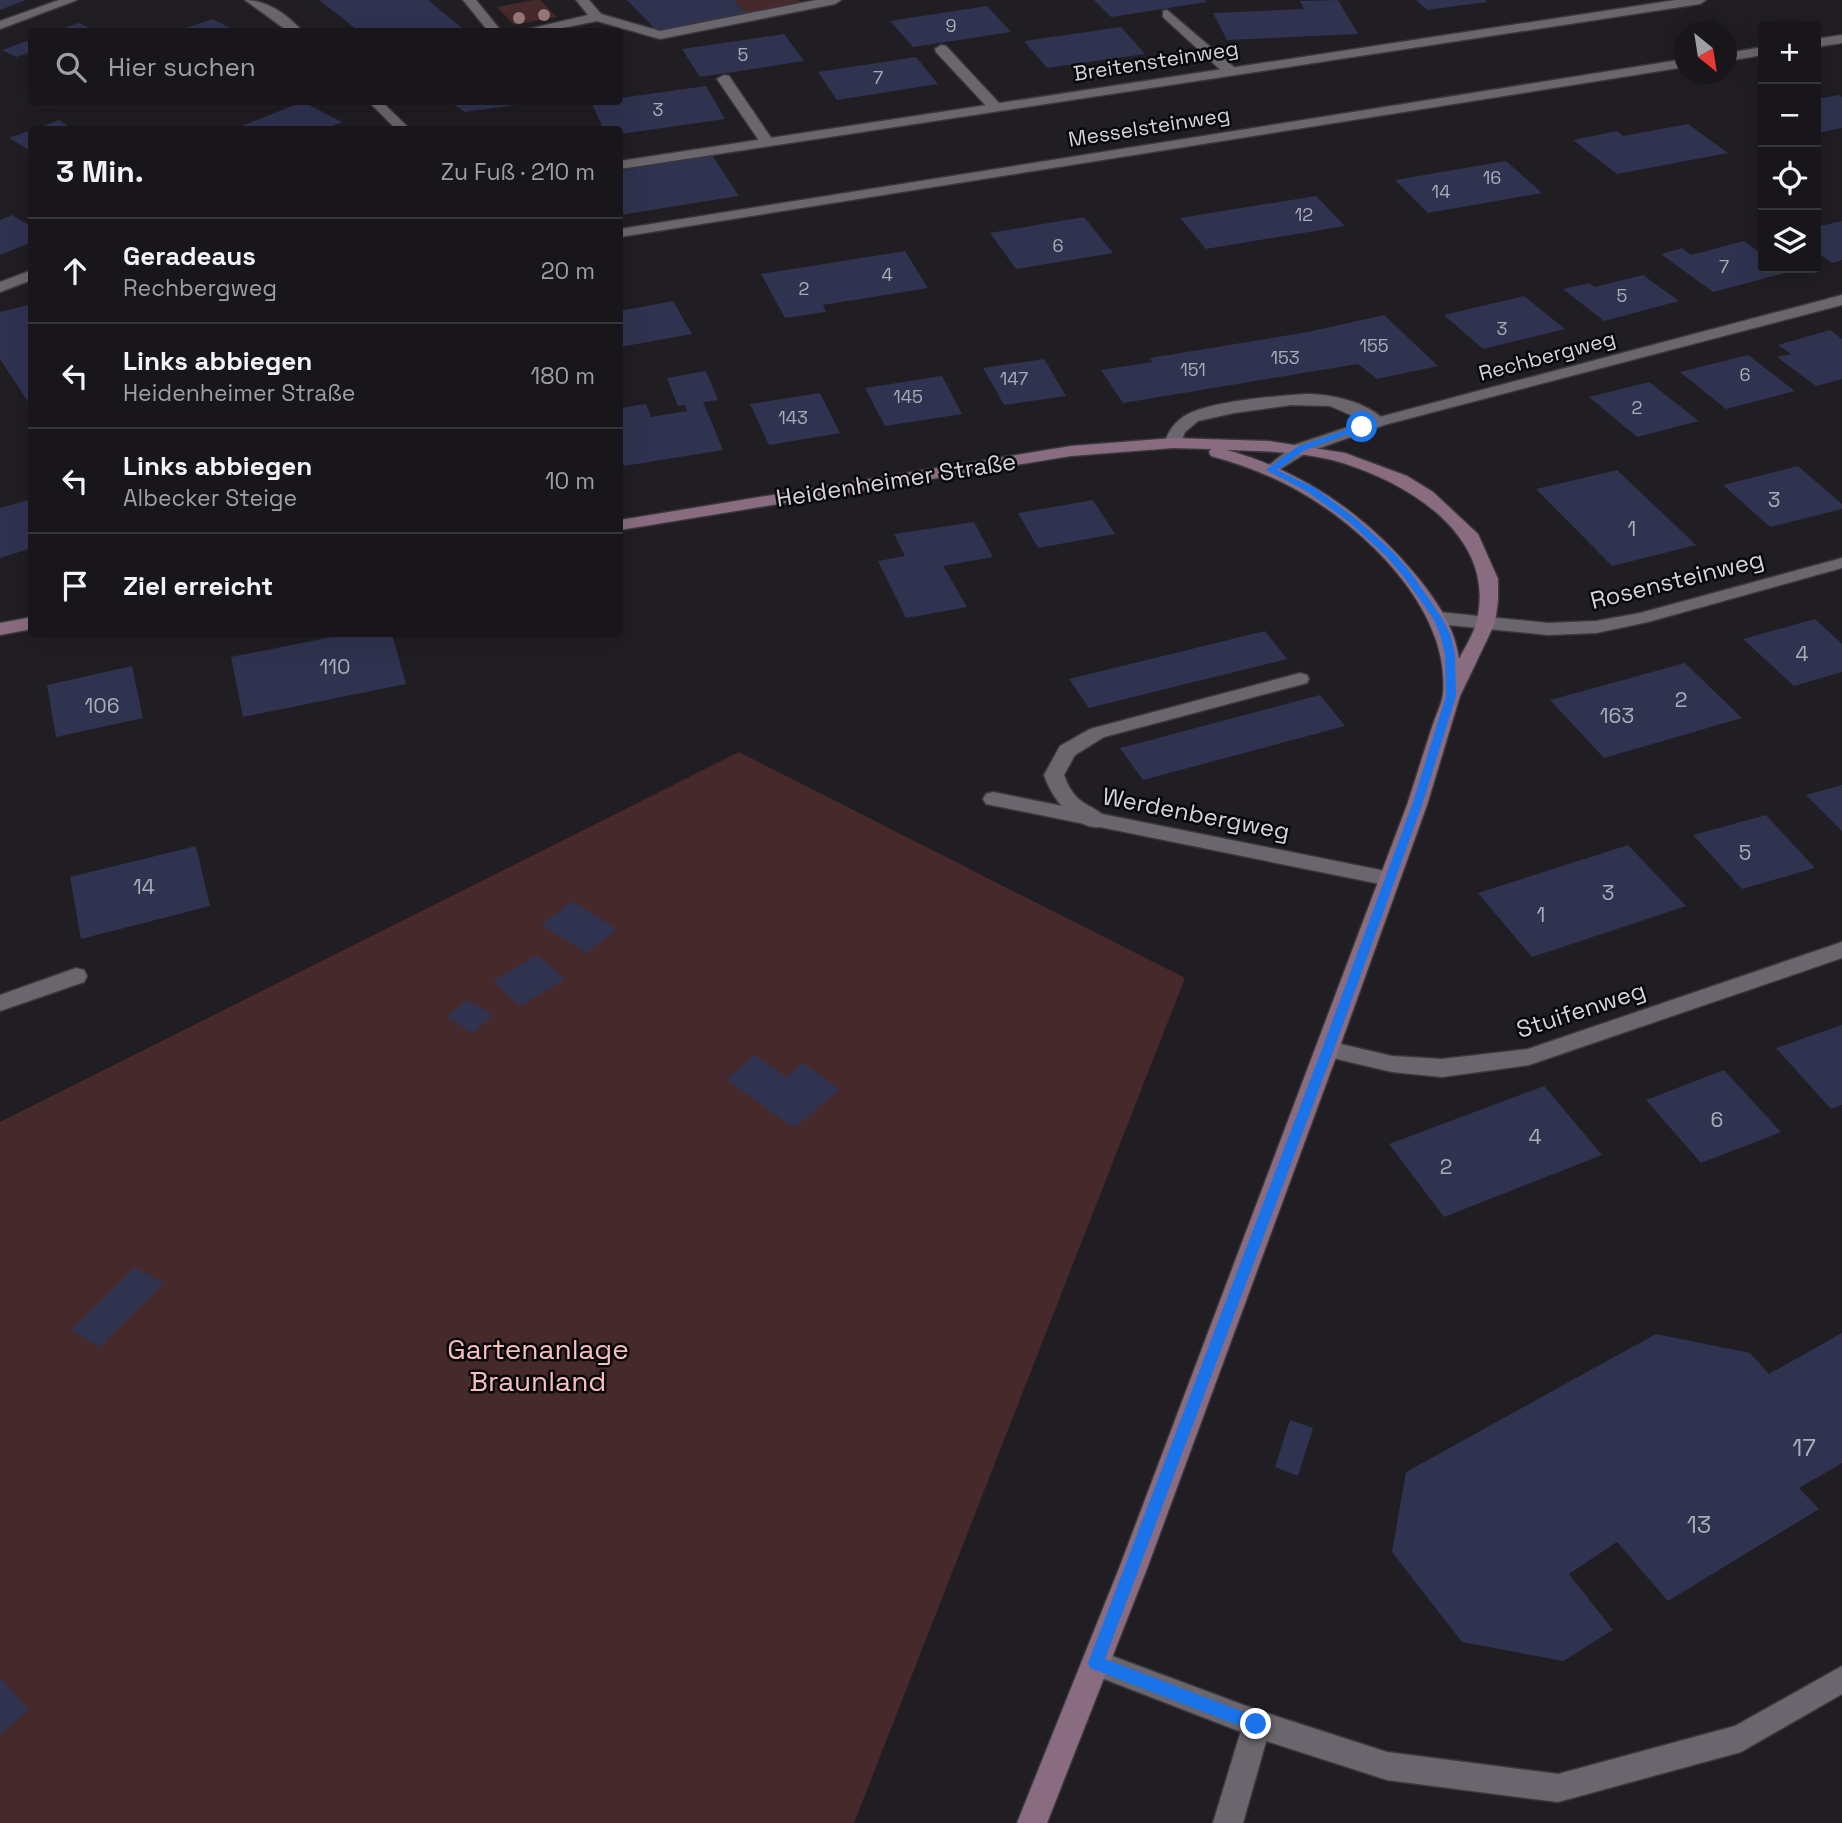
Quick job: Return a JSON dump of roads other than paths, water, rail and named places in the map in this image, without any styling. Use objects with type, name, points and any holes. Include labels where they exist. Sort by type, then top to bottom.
[{"type":"main road","name":"Heidenheimer Straße","points":[[1173,443],[1221,453],[1271,470],[1311,490],[1370,535],[1407,575],[1437,618],[1450,654],[1451,696]]},
{"type":"main road","name":"Heidenheimer Straße","points":[[623,525],[1071,451],[1173,443],[1300,449],[1345,458],[1375,468],[1410,485],[1451,515],[1472,538],[1489,579],[1486,623],[1451,696],[1390,879],[1328,1049],[1096,1663],[1032,1823]]},
{"type":"main road","points":[[0,629],[28,624]]},
{"type":"street","points":[[0,25],[71,0]]},
{"type":"street","points":[[251,0],[284,19],[293,28]]},
{"type":"street","points":[[472,0],[493,28]]},
{"type":"street","points":[[582,0],[597,17]]},
{"type":"street","points":[[542,28],[597,17],[660,35],[831,0]]},
{"type":"street","name":"Breitensteinweg","points":[[623,165],[1700,0]]},
{"type":"street","points":[[1167,14],[1230,71]]},
{"type":"street","points":[[1821,42],[1842,38]]},
{"type":"street","points":[[941,49],[995,107]]},
{"type":"street","points":[[1737,55],[1758,52]]},
{"type":"street","name":"Messelsteinweg","points":[[623,233],[1674,66]]},
{"type":"street","points":[[724,79],[767,142]]},
{"type":"street","points":[[378,105],[395,126]]},
{"type":"street","points":[[0,287],[28,276]]},
{"type":"street","name":"Rechbergweg","points":[[1271,470],[1300,449],[1378,422],[1842,300]]},
{"type":"street","points":[[1173,443],[1178,431],[1193,418],[1293,400],[1315,399],[1337,403],[1378,422]]},
{"type":"street","name":"Rosensteinweg","points":[[1437,618],[1560,629],[1613,625],[1842,563]]},
{"type":"street","points":[[1100,821],[1080,813],[1066,802],[1054,775],[1059,761],[1080,742],[1115,727],[1300,679]]},
{"type":"street","name":"Werdenbergweg","points":[[993,799],[1390,879]]},
{"type":"street","name":"Stuifenweg","points":[[1328,1049],[1392,1064],[1442,1068],[1529,1058],[1842,950]]},
{"type":"street","points":[[0,1003],[76,976]]},
{"type":"street","points":[[1096,1663],[1256,1724],[1387,1766],[1558,1788],[1741,1738],[1842,1678]]},
{"type":"street","points":[[1228,1823],[1256,1724]]},
{"type":"park label","name":"Gartenanlage Braunland","points":[[538,1365]]}]
